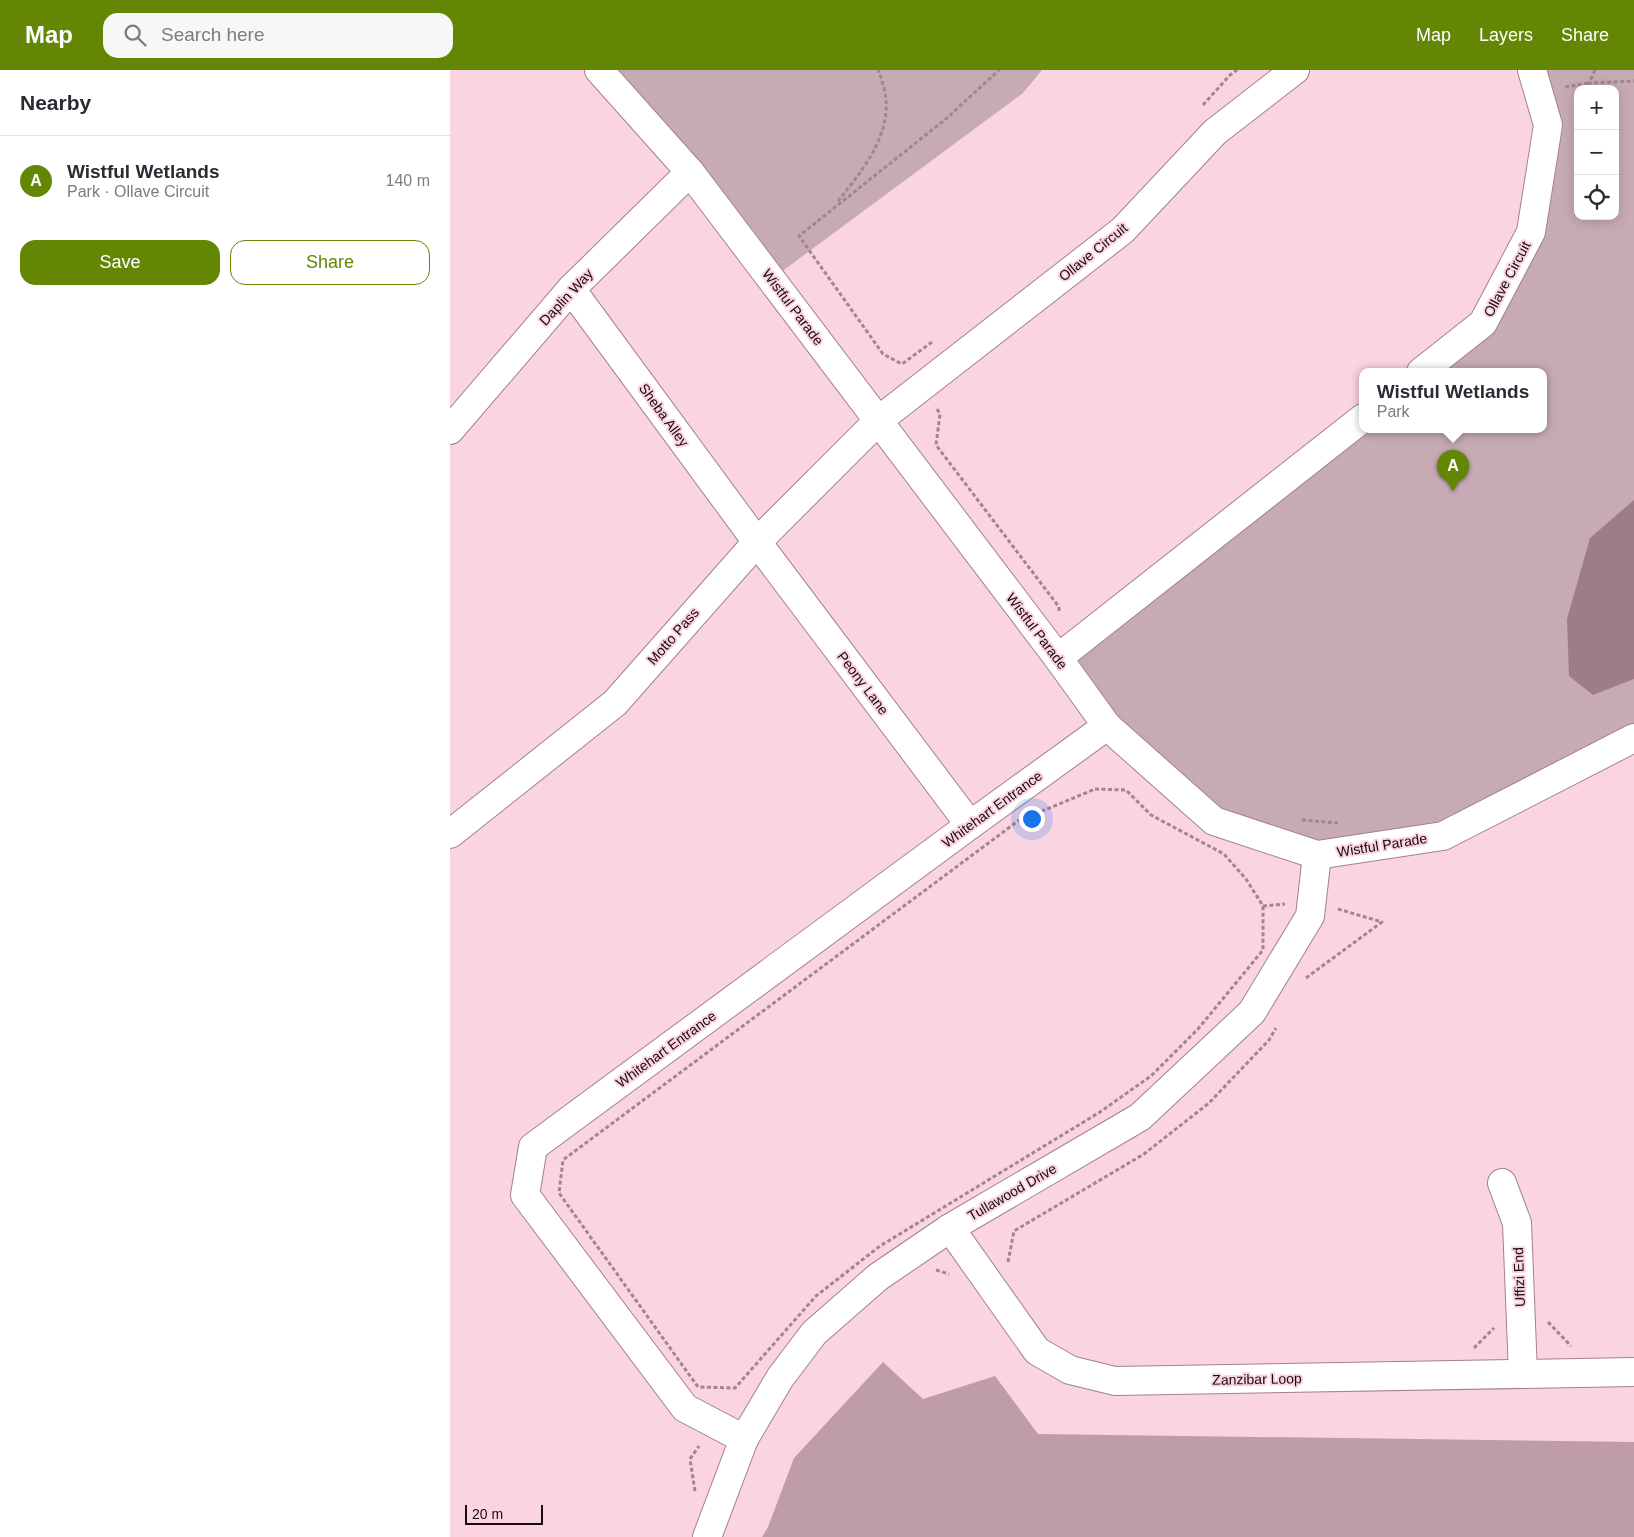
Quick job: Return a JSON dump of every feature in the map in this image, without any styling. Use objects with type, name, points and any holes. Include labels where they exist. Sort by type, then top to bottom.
[{"type":"street","name":"Wistful Parade","points":[[599,70],[690,172],[879,420],[1068,650],[1107,726],[1214,820],[1317,856],[1442,836],[1634,738]]},
{"type":"street","name":"Ollave Circuit","points":[[879,420],[1123,230],[1215,132],[1295,70]]},
{"type":"street","name":"Ollave Circuit","points":[[1426,368],[1483,324],[1532,232],[1548,125],[1532,70]]},
{"type":"street","name":"Daplin Way","points":[[450,430],[571,289],[690,172]]},
{"type":"street","name":"Sheba Alley","points":[[571,289],[757,542]]},
{"type":"street","name":"Motto Pass","points":[[450,834],[615,703],[757,542],[879,420]]},
{"type":"street","points":[[1068,650],[1359,421]]},
{"type":"street","name":"Peony Lane","points":[[757,542],[970,825]]},
{"type":"street","name":"Whitehart Entrance","points":[[744,1439],[685,1408],[525,1195],[533,1147],[1107,726]]},
{"type":"street","name":"Tullawood Drive","points":[[708,1537],[744,1439],[780,1378],[814,1333],[878,1277],[950,1228],[1140,1117],[1252,1012],[1310,916],[1317,856]]},
{"type":"street","name":"Uffizi End","points":[[1502,1183],[1517,1223],[1523,1374]]},
{"type":"street","name":"Zanzibar Loop","points":[[950,1228],[1037,1351],[1070,1370],[1115,1381],[1634,1372]]},
{"type":"path","points":[[835,206],[863,170],[877,144],[886,119],[887,98],[878,70]]},
{"type":"path","points":[[999,70],[947,118],[799,236],[883,354],[902,364],[940,414],[936,445],[1059,607],[1058,618],[1068,650]]},
{"type":"path","points":[[1197,112],[1230,75],[1237,70]]},
{"type":"path","points":[[1595,70],[1589,83],[1634,81]]},
{"type":"path","points":[[902,364],[932,342]]},
{"type":"path","points":[[1096,789],[1126,790],[1151,815],[1224,854],[1246,878],[1263,906],[1263,950],[1198,1029],[1151,1076],[1100,1112],[880,1246],[816,1296],[735,1388],[717,1388],[698,1387],[559,1193],[563,1160],[1018,821],[1096,789]]},
{"type":"path","points":[[1299,820],[1344,824]]},
{"type":"path","points":[[1263,906],[1312,902],[1382,922],[1307,976],[1302,984]]},
{"type":"path","points":[[988,1281],[1007,1268],[1014,1231],[1144,1154],[1209,1102],[1269,1040],[1278,1024]]},
{"type":"path","points":[[929,1272],[938,1269],[955,1277]]},
{"type":"path","points":[[1471,1352],[1498,1324],[1546,1320],[1571,1346],[1580,1347]]},
{"type":"path","points":[[696,1495],[690,1458],[711,1431],[717,1388]]},
{"type":"shaded area","points":[[618,70],[1042,70],[1023,93],[773,278]]},
{"type":"shaded area","points":[[1532,70],[1634,70],[1634,738],[1440,837],[1320,844],[1210,820],[1058,658],[1359,433],[1547,433],[1547,368],[1428,368],[1486,323],[1532,233],[1549,128]]},
{"type":"shaded area","points":[[1634,500],[1634,679],[1593,695],[1569,676],[1567,619],[1590,538]]},
{"type":"shaded area","points":[[883,1362],[923,1399],[995,1376],[1038,1434],[1634,1442],[1634,1537],[762,1537],[768,1527],[794,1458]]},
{"type":"place","name":"Wistful Wetlands","points":[[1453,491]]}]
